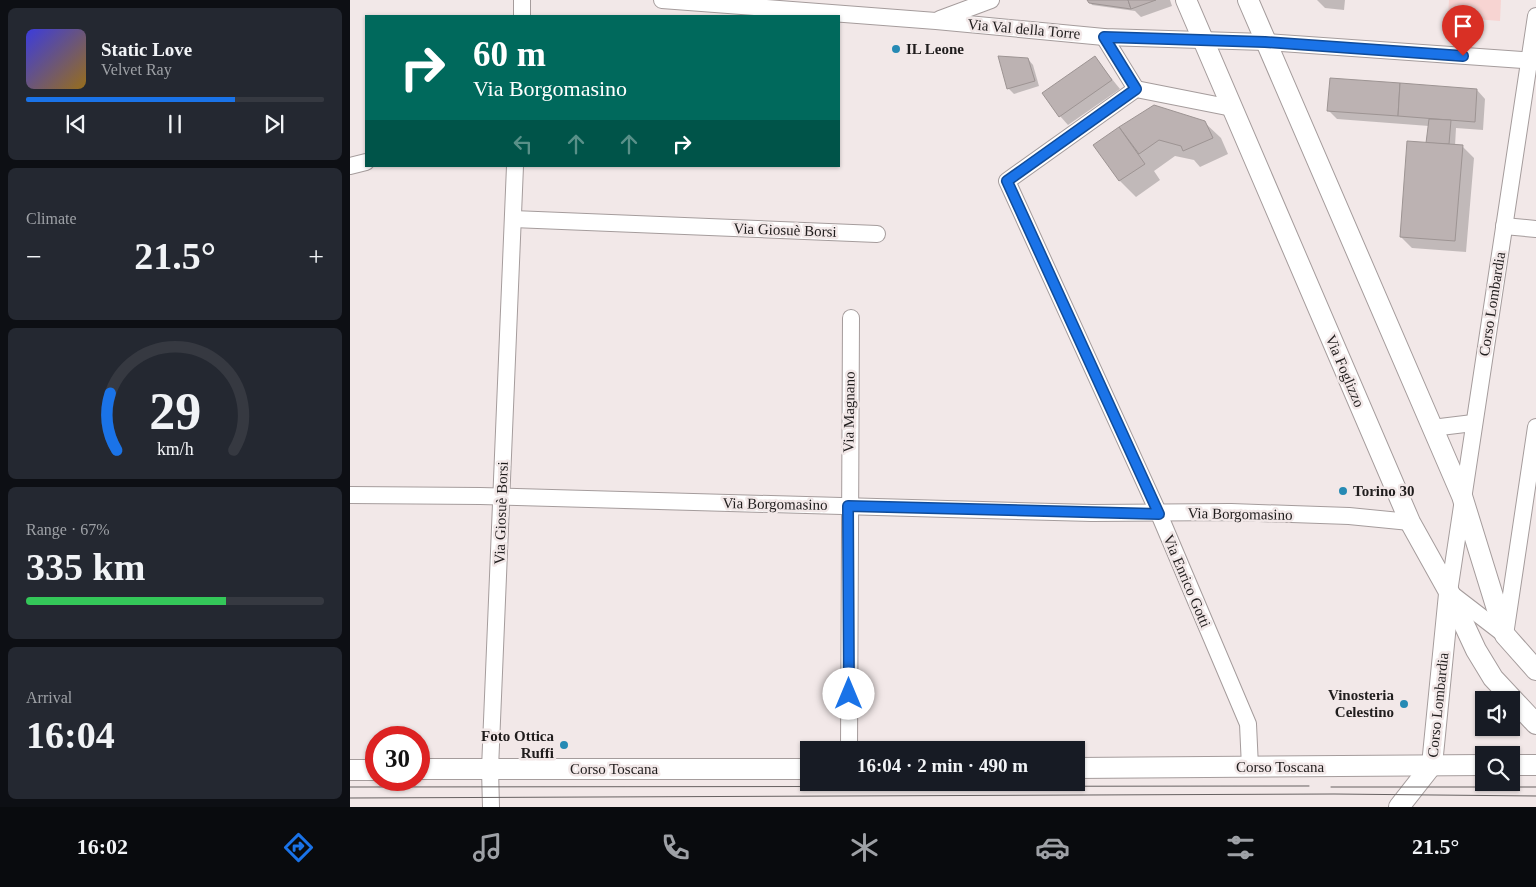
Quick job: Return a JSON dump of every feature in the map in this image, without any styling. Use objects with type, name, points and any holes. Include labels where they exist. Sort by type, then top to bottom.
[{"type":"street","points":[[522,0],[522,15]]},
{"type":"street","name":"Via Val della Torre","points":[[662,0],[936,21],[1104,37],[1265,42],[1533,61]]},
{"type":"street","points":[[936,21],[991,0]]},
{"type":"street","name":"Via Foglizzo","points":[[1186,0],[1410,522],[1449,592],[1476,650],[1493,678],[1536,724]]},
{"type":"street","points":[[1248,0],[1462,496],[1505,635]]},
{"type":"street","name":"Corso Lombardia","points":[[1399,807],[1432,765],[1449,592],[1462,496],[1504,226],[1533,61],[1536,16]]},
{"type":"street","points":[[1104,37],[1136,89],[1232,108]]},
{"type":"street","name":"Via Enrico Gotti","points":[[1136,89],[1007,181],[1159,514],[1248,724],[1250,767]]},
{"type":"street","points":[[350,166],[365,162]]},
{"type":"street","name":"Via Giosuè Borsi","points":[[491,807],[490,769],[515,167]]},
{"type":"street","name":"Via Giosuè Borsi","points":[[513,219],[877,234]]},
{"type":"street","points":[[1504,226],[1536,229]]},
{"type":"street","name":"Via Magnano","points":[[849,741],[848,506],[850,318]]},
{"type":"street","points":[[1432,428],[1473,423]]},
{"type":"street","points":[[1505,635],[1536,427]]},
{"type":"street","name":"Via Borgomasino","points":[[350,495],[502,497],[1159,514],[1240,513],[1349,516],[1410,522]]},
{"type":"street","points":[[1449,592],[1505,635],[1536,670]]},
{"type":"street","name":"Corso Toscana","points":[[1085,768],[1475,765]]},
{"type":"street","points":[[1520,765],[1536,765]]},
{"type":"street","name":"Corso Toscana","points":[[430,769],[800,769]]},
{"type":"street","points":[[350,770],[365,770]]},
{"type":"shaded area","points":[[1449,0],[1501,0],[1500,21],[1448,17]]},
{"type":"building","points":[[1087,0],[1128,0],[1131,9],[1089,3]]},
{"type":"building","points":[[1128,0],[1156,0],[1131,9]]},
{"type":"building","points":[[998,56],[1028,58],[1035,81],[1007,89]]},
{"type":"building","points":[[1095,56],[1112,80],[1059,117],[1042,93]]},
{"type":"building","points":[[1330,78],[1400,83],[1398,116],[1327,111]]},
{"type":"building","points":[[1400,83],[1477,89],[1475,122],[1398,116]]},
{"type":"building","points":[[1154,105],[1205,121],[1213,138],[1183,151],[1181,146],[1159,140],[1139,154],[1119,127]]},
{"type":"building","points":[[1429,119],[1451,120],[1449,144],[1426,143]]},
{"type":"building","points":[[1119,127],[1145,164],[1119,181],[1093,145]]},
{"type":"building","points":[[1407,141],[1463,145],[1455,241],[1400,237]]},
{"type":"tram line","points":[[350,787],[1309,786]]},
{"type":"tram line","points":[[1331,787],[1536,787]]},
{"type":"tram line","points":[[350,798],[1334,794],[1536,796]]},
{"type":"place","name":"IL Leone","points":[[896,49]]},
{"type":"place","name":"Torino 30","points":[[1343,491]]},
{"type":"place","name":"Vinosteria Celestino","points":[[1404,704]]},
{"type":"place","name":"Foto Ottica Ruffi","points":[[564,745]]},
{"type":"route","points":[[849,694],[848,506],[1159,514],[1007,181],[1136,89],[1104,37],[1265,42],[1463,56]]}]
